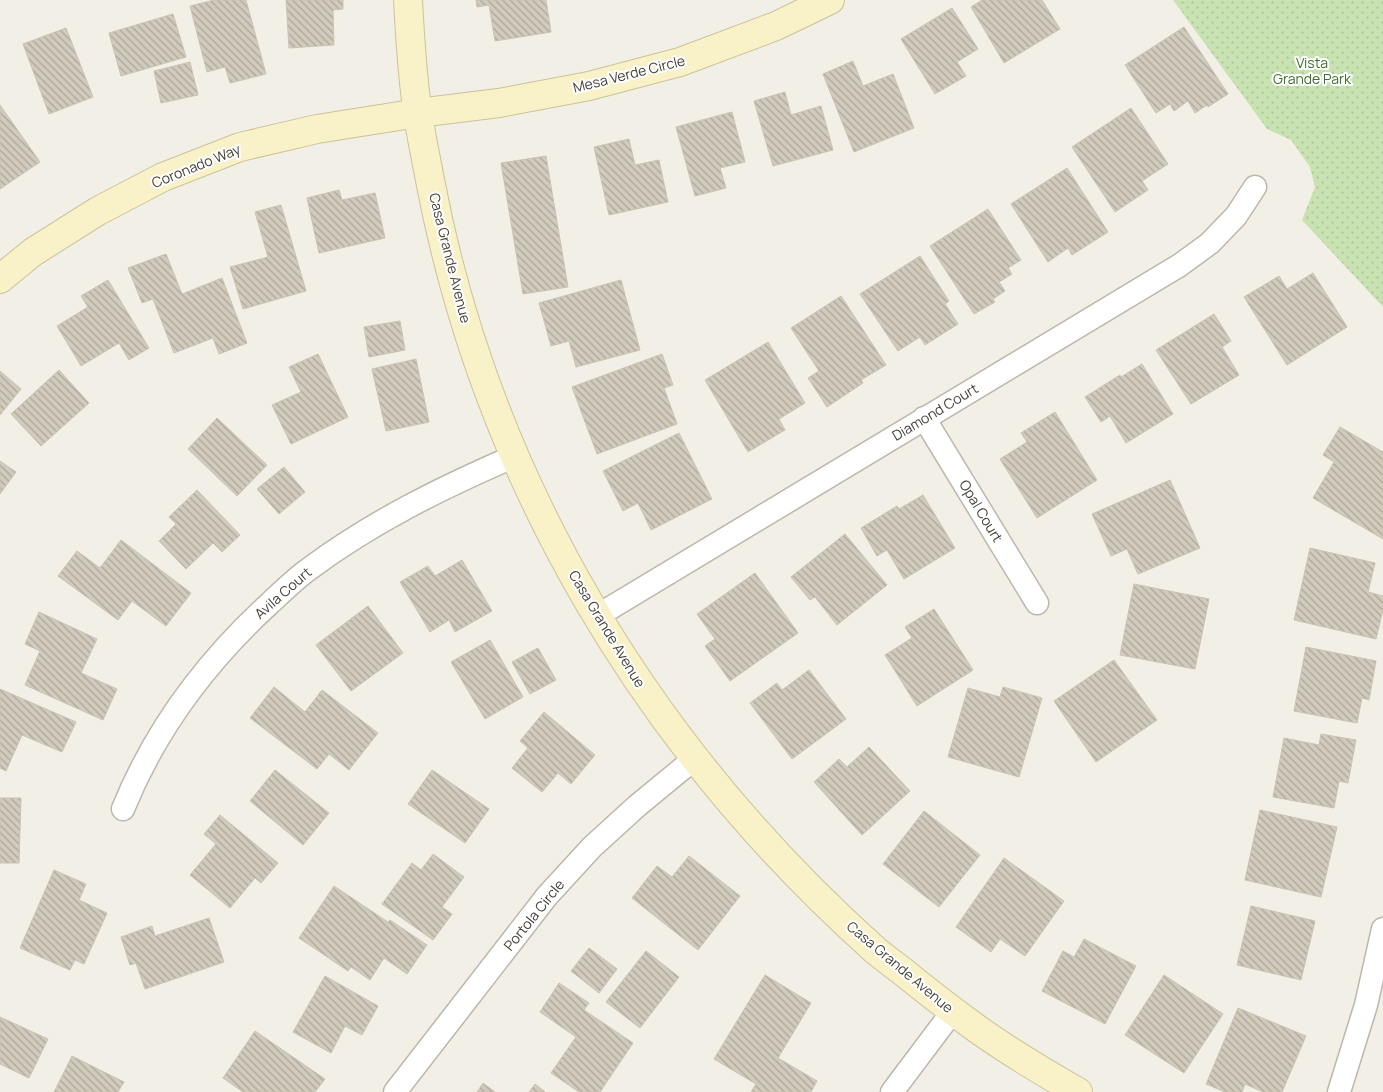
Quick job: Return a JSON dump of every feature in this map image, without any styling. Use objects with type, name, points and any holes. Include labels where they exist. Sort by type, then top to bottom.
[{"type":"street","name":"Casa Grande Avenue","points":[[408,0],[418,113],[446,256],[495,409],[537,506],[597,616],[642,686],[694,759],[782,859],[877,951],[953,1011],[1030,1064],[1078,1092]]},
{"type":"street","name":"Mesa Verde Circle","points":[[418,113],[499,103],[589,86],[680,62],[776,26],[830,0]]},
{"type":"street","name":"Coronado Way","points":[[0,279],[33,252],[98,211],[163,177],[240,147],[317,129],[418,113]]},
{"type":"street","name":"Diamond Court","points":[[597,616],[1180,265],[1210,243],[1230,223],[1255,186]]},
{"type":"street","name":"Opal Court","points":[[924,418],[1036,603]]},
{"type":"street","name":"Avila Court","points":[[123,809],[134,782],[171,718],[192,688],[246,625],[308,570],[372,527],[456,482],[515,456]]},
{"type":"street","name":"Portola Circle","points":[[395,1092],[547,896],[592,847],[637,806],[694,759]]},
{"type":"street","points":[[1339,1092],[1366,1005],[1383,929]]},
{"type":"street","points":[[892,1092],[953,1011]]},
{"type":"green space","name":"Vista Grande Park","points":[[1173,0],[1383,0],[1383,307],[1302,220],[1315,187],[1310,167],[1291,140],[1267,129]]},
{"type":"building","points":[[214,0],[246,0],[266,74],[230,83],[225,67],[207,72],[190,6]]},
{"type":"building","points":[[286,0],[343,0],[343,9],[333,10],[334,45],[289,48]]},
{"type":"building","points":[[476,0],[546,0],[551,32],[495,41],[489,5],[477,7]]},
{"type":"building","points":[[982,0],[1042,0],[1060,29],[1004,63],[971,7]]},
{"type":"building","points":[[952,8],[978,49],[957,62],[966,76],[935,94],[901,39]]},
{"type":"building","points":[[173,14],[186,57],[121,76],[109,33]]},
{"type":"building","points":[[1184,27],[1228,94],[1195,113],[1188,101],[1174,111],[1170,104],[1156,113],[1125,65]]},
{"type":"building","points":[[66,28],[93,97],[49,114],[23,44]]},
{"type":"building","points":[[853,61],[863,86],[893,74],[914,128],[854,152],[823,74]]},
{"type":"building","points":[[190,62],[198,95],[161,103],[154,71]]},
{"type":"building","points":[[785,92],[791,115],[821,106],[833,150],[773,166],[754,101]]},
{"type":"building","points":[[0,105],[40,162],[0,189]]},
{"type":"building","points":[[1131,108],[1168,164],[1142,181],[1148,190],[1115,212],[1072,147]]},
{"type":"building","points":[[732,112],[745,162],[720,168],[726,188],[695,196],[676,127]]},
{"type":"building","points":[[629,139],[635,165],[659,160],[668,202],[609,215],[594,147]]},
{"type":"building","points":[[546,156],[568,287],[523,294],[501,163]]},
{"type":"building","points":[[1067,168],[1108,232],[1072,255],[1068,248],[1048,262],[1011,204]]},
{"type":"building","points":[[339,190],[342,200],[375,193],[385,238],[319,253],[307,198]]},
{"type":"building","points":[[281,205],[306,291],[243,309],[230,267],[268,257],[255,212]]},
{"type":"building","points":[[988,209],[1021,260],[1008,268],[1012,274],[999,282],[1005,291],[993,299],[995,302],[974,314],[930,246]]},
{"type":"building","points":[[166,254],[182,294],[222,278],[247,343],[219,354],[213,338],[174,353],[153,299],[142,303],[128,268]]},
{"type":"building","points":[[920,256],[949,301],[945,304],[958,324],[925,345],[920,337],[898,351],[860,294]]},
{"type":"building","points":[[1313,273],[1347,327],[1287,365],[1244,297],[1279,276],[1287,289]]},
{"type":"building","points":[[108,280],[149,348],[129,360],[119,343],[81,366],[57,326],[88,307],[81,296]]},
{"type":"building","points":[[621,280],[640,350],[576,367],[569,341],[551,346],[539,303]]},
{"type":"building","points":[[841,296],[886,365],[861,380],[863,383],[827,407],[808,378],[819,371],[791,328]]},
{"type":"building","points":[[1214,314],[1231,341],[1222,347],[1239,375],[1191,404],[1156,350]]},
{"type":"building","points":[[400,321],[405,350],[369,357],[364,327]]},
{"type":"building","points":[[768,342],[805,403],[779,419],[785,430],[748,452],[705,380]]},
{"type":"building","points":[[318,354],[348,417],[291,444],[272,405],[301,392],[289,367]]},
{"type":"building","points":[[662,354],[673,385],[664,388],[677,424],[597,454],[572,387]]},
{"type":"building","points":[[416,359],[429,422],[386,431],[372,369]]},
{"type":"building","points":[[1142,364],[1173,414],[1126,443],[1110,416],[1101,422],[1085,397],[1120,375],[1121,377]]},
{"type":"building","points":[[59,370],[89,403],[41,446],[11,414]]},
{"type":"building","points":[[0,371],[21,389],[0,415]]},
{"type":"building","points":[[1055,412],[1097,480],[1037,518],[1000,459],[1027,442],[1021,433]]},
{"type":"building","points":[[217,418],[267,465],[237,496],[188,449]]},
{"type":"building","points":[[1340,427],[1383,452],[1383,539],[1313,498],[1334,462],[1323,455]]},
{"type":"building","points":[[679,433],[712,499],[651,530],[638,503],[623,511],[603,471]]},
{"type":"building","points":[[0,461],[16,472],[0,494]]},
{"type":"building","points":[[284,467],[305,492],[279,514],[257,489]]},
{"type":"building","points":[[1170,480],[1200,548],[1138,574],[1127,549],[1111,556],[1092,514]]},
{"type":"building","points":[[197,490],[240,535],[222,552],[213,543],[186,569],[159,541],[176,524],[169,517]]},
{"type":"building","points":[[923,495],[955,548],[904,579],[887,550],[877,556],[861,528],[897,506],[899,509]]},
{"type":"building","points":[[845,534],[887,585],[837,625],[815,597],[810,600],[791,577]]},
{"type":"building","points":[[121,540],[191,593],[166,626],[132,601],[118,620],[58,576],[77,551],[100,568]]},
{"type":"building","points":[[1310,548],[1375,563],[1368,592],[1383,596],[1383,610],[1376,639],[1294,620]]},
{"type":"building","points":[[462,560],[492,611],[455,632],[449,620],[430,632],[400,582],[428,566],[435,576]]},
{"type":"building","points":[[755,573],[798,633],[730,681],[705,646],[715,639],[697,614]]},
{"type":"building","points":[[1134,584],[1209,599],[1195,669],[1120,655]]},
{"type":"building","points":[[368,606],[403,653],[351,691],[316,645]]},
{"type":"building","points":[[934,609],[973,670],[917,706],[885,655],[912,638],[905,627]]},
{"type":"building","points":[[39,612],[97,639],[81,673],[117,689],[103,720],[25,685],[40,651],[25,644]]},
{"type":"building","points":[[490,640],[523,697],[485,719],[451,662]]},
{"type":"building","points":[[1306,647],[1376,661],[1369,700],[1362,698],[1357,723],[1294,711]]},
{"type":"building","points":[[538,648],[556,680],[530,694],[512,662]]},
{"type":"building","points":[[1114,660],[1157,720],[1096,762],[1054,701]]},
{"type":"building","points":[[809,670],[846,719],[792,759],[750,703],[777,683],[782,690]]},
{"type":"building","points":[[274,687],[305,712],[322,690],[378,733],[349,770],[329,754],[317,769],[250,718]]},
{"type":"building","points":[[1003,687],[1042,698],[1019,777],[948,757],[968,688],[1000,697]]},
{"type":"building","points":[[0,689],[76,722],[62,752],[22,735],[6,771],[0,768]]},
{"type":"building","points":[[544,712],[595,755],[571,784],[558,773],[542,792],[512,768],[528,748],[520,741]]},
{"type":"building","points":[[1321,734],[1356,740],[1348,783],[1339,781],[1334,808],[1273,797],[1284,738],[1319,745]]},
{"type":"building","points":[[869,747],[910,791],[862,835],[814,782],[839,759],[847,767]]},
{"type":"building","points":[[275,770],[329,813],[303,845],[250,801]]},
{"type":"building","points":[[432,770],[489,809],[465,843],[408,804]]},
{"type":"building","points":[[0,798],[21,798],[19,863],[0,863]]},
{"type":"building","points":[[1260,810],[1337,827],[1321,897],[1245,880]]},
{"type":"building","points":[[924,811],[980,855],[939,907],[883,864]]},
{"type":"building","points":[[220,815],[278,863],[261,883],[255,878],[230,908],[190,875],[216,844],[204,834]]},
{"type":"building","points":[[433,854],[464,877],[442,907],[452,914],[433,940],[382,904],[412,863],[421,870]]},
{"type":"building","points":[[689,856],[740,896],[698,950],[632,898],[657,866],[672,877]]},
{"type":"building","points":[[1004,858],[1064,901],[1025,956],[1000,939],[991,952],[956,927]]},
{"type":"building","points":[[54,870],[86,884],[79,900],[107,913],[84,964],[75,960],[70,970],[20,948]]},
{"type":"building","points":[[334,886],[427,945],[407,974],[384,958],[370,980],[351,967],[348,971],[299,938]]},
{"type":"building","points":[[1251,906],[1315,921],[1301,980],[1237,965]]},
{"type":"building","points":[[209,918],[224,962],[145,989],[136,963],[130,965],[121,937],[152,926],[155,936]]},
{"type":"building","points":[[1084,939],[1136,966],[1105,1024],[1042,991],[1063,951],[1074,957]]},
{"type":"building","points":[[589,948],[617,969],[599,993],[571,971]]},
{"type":"building","points":[[646,951],[679,977],[640,1028],[606,1002]]},
{"type":"building","points":[[765,975],[811,1003],[778,1058],[817,1081],[811,1092],[751,1092],[756,1084],[714,1059]]},
{"type":"building","points":[[1164,975],[1223,1014],[1184,1073],[1125,1035]]},
{"type":"building","points":[[325,976],[378,1006],[362,1035],[345,1026],[331,1053],[293,1032]]},
{"type":"building","points":[[559,983],[589,1003],[584,1010],[633,1043],[600,1092],[579,1092],[551,1073],[576,1037],[540,1012]]},
{"type":"building","points":[[1238,1008],[1306,1036],[1282,1092],[1263,1092],[1245,1084],[1242,1092],[1225,1092],[1206,1084]]},
{"type":"building","points":[[0,1017],[48,1039],[29,1078],[0,1064]]},
{"type":"building","points":[[255,1031],[325,1079],[315,1092],[243,1092],[223,1078]]},
{"type":"building","points":[[72,1056],[124,1082],[118,1092],[54,1092]]},
{"type":"building","points":[[483,1083],[495,1092],[477,1092]]},
{"type":"building","points":[[535,1084],[545,1092],[529,1092]]}]
